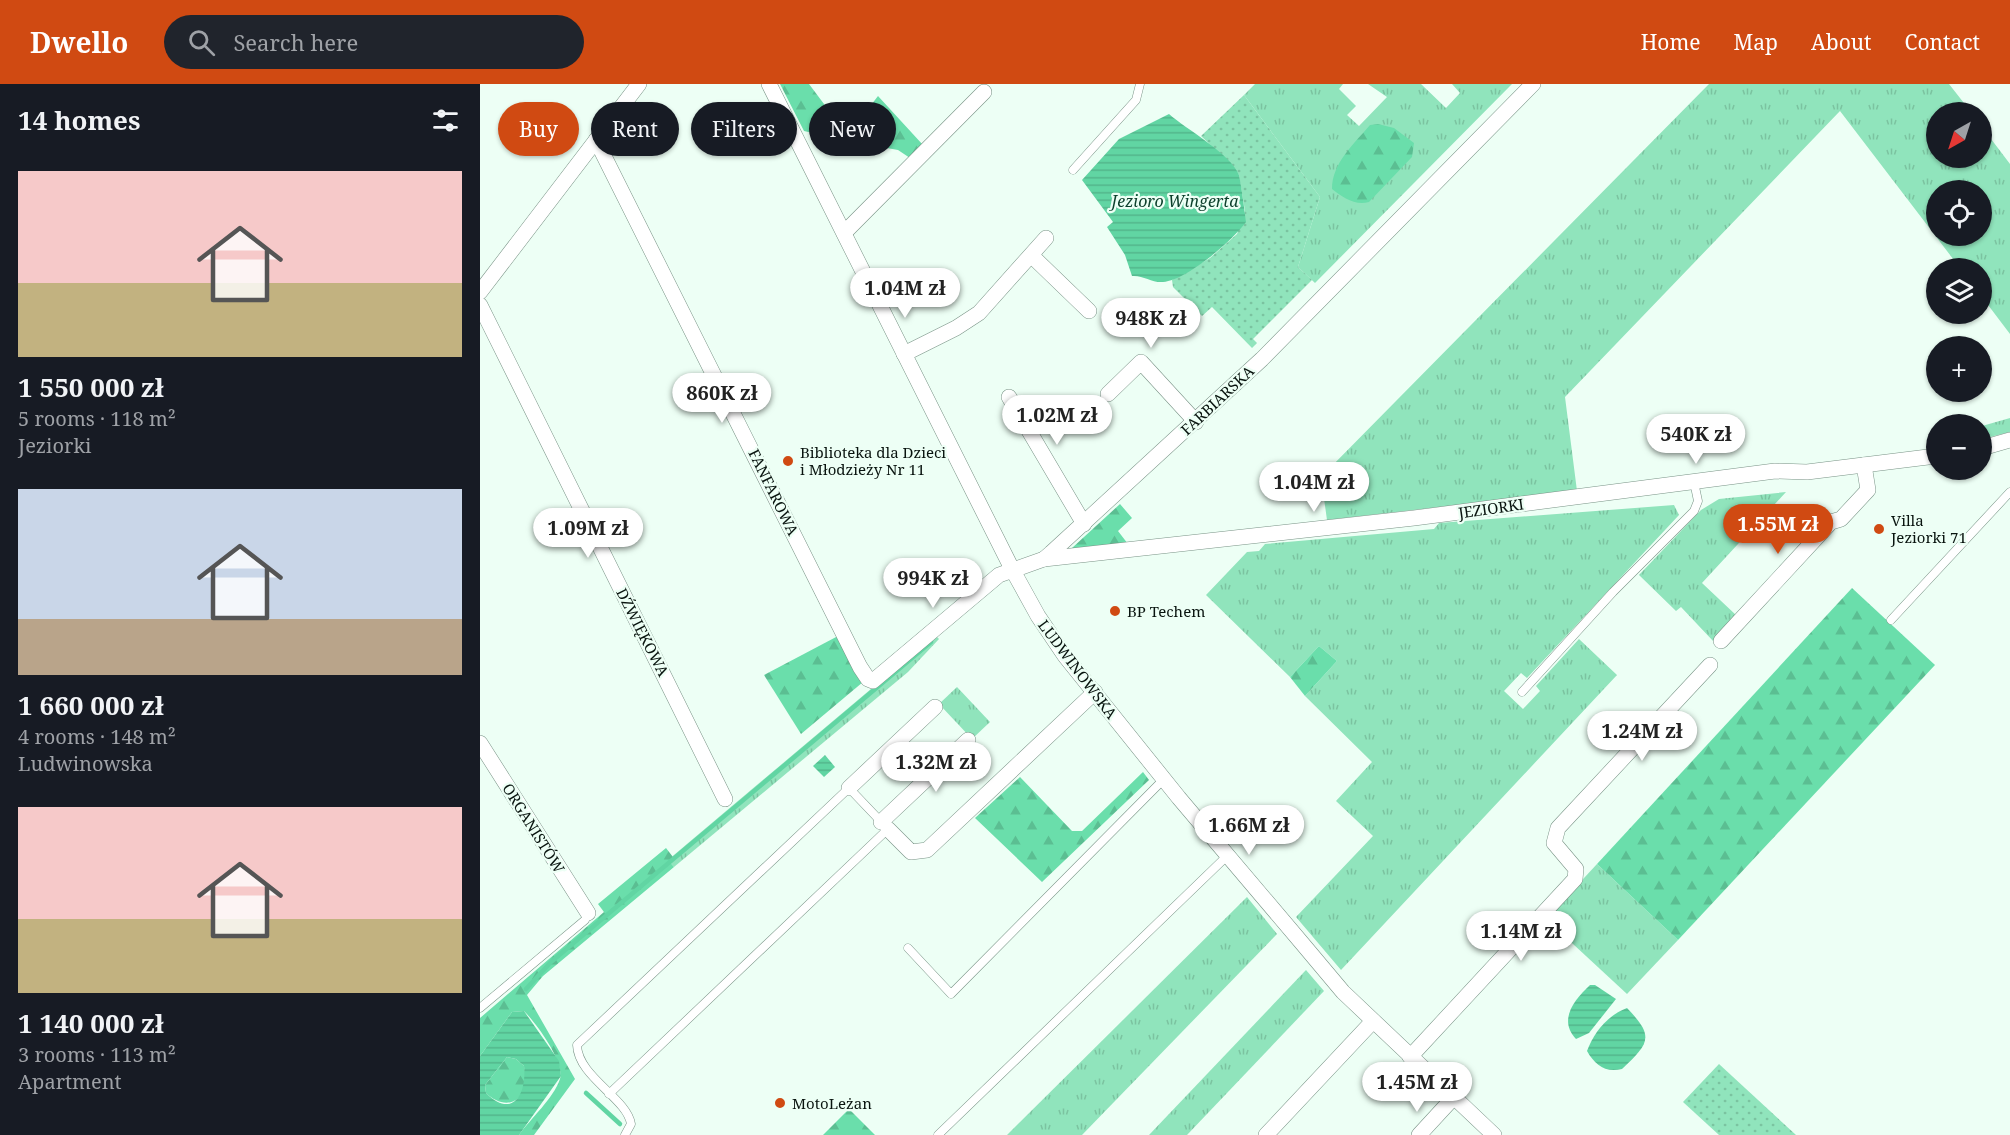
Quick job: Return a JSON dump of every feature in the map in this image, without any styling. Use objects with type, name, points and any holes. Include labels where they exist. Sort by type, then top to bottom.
[{"type":"street","points":[[625,102],[639,84]]},
{"type":"street","name":"LUDWINOWSKA","points":[[769,84],[1012,569],[1038,616],[1095,693],[1164,779],[1343,992],[1494,1135]]},
{"type":"street","name":"FARBIARSKA","points":[[873,681],[999,575],[1044,559],[1084,524],[1196,422],[1533,84]]},
{"type":"street","points":[[844,233],[984,92]]},
{"type":"street","points":[[480,292],[591,147]]},
{"type":"street","name":"FANFAROWA","points":[[604,156],[860,667],[868,679],[873,681]]},
{"type":"street","points":[[904,354],[968,322],[1032,256],[1046,238]]},
{"type":"street","points":[[1032,256],[1089,311]]},
{"type":"street","name":"DŹWIĘKOWA","points":[[480,305],[725,799]]},
{"type":"street","points":[[1108,394],[1144,355],[1196,422]]},
{"type":"street","points":[[1009,397],[1084,524]]},
{"type":"street","points":[[1992,445],[2010,440]]},
{"type":"street","name":"JEZIORKI","points":[[1044,559],[1413,518],[1775,471],[1807,472],[1926,457]]},
{"type":"street","points":[[1721,641],[1831,522],[1841,519],[1868,490],[1864,465]]},
{"type":"street","points":[[1410,1057],[1575,879],[1576,869],[1554,843],[1558,828],[1710,664]]},
{"type":"street","points":[[968,740],[885,826],[911,852],[927,850],[1095,693]]},
{"type":"street","points":[[849,788],[935,707]]},
{"type":"street","name":"ORGANISTÓW","points":[[480,743],[588,913]]},
{"type":"street","points":[[1266,1135],[1373,1021]]},
{"type":"street","points":[[1419,1135],[1454,1097]]},
{"type":"lane","points":[[1073,170],[1136,100],[1140,84]]},
{"type":"lane","points":[[1522,692],[1612,592],[1694,511],[1698,501],[1694,482]]},
{"type":"lane","points":[[1891,620],[2010,492]]},
{"type":"lane","points":[[908,948],[951,994],[1164,779]]},
{"type":"lane","points":[[609,1094],[885,826],[849,788],[576,1045],[579,1059],[609,1094],[630,1118],[631,1124],[625,1135]]},
{"type":"lane","points":[[938,1135],[1227,856]]},
{"type":"lane","points":[[480,1008],[585,920],[588,913]]},
{"type":"green space","points":[[780,84],[809,84],[822,102],[809,102],[809,132],[804,131],[797,117],[797,102],[789,102]]},
{"type":"green space","points":[[1255,84],[1343,84],[1339,89],[1356,106],[1347,115],[1359,126],[1387,97],[1368,84],[1421,84],[1446,108],[1460,93],[1452,84],[1512,84],[1315,283],[1298,267],[1320,197],[1244,95]]},
{"type":"green space","points":[[1709,84],[1949,84],[1963,102],[1926,102],[1926,168],[1992,168],[1992,140],[2010,164],[2010,334],[1992,310],[1992,258],[1952,258],[1943,246],[1992,246],[1992,180],[1926,180],[1926,224],[1840,111],[1565,397],[1577,491],[1327,520],[1321,477]]},
{"type":"green space","points":[[1244,95],[1320,197],[1298,267],[1312,280],[1253,339],[1257,343],[1252,348],[1212,307],[1202,316],[1173,287],[1172,280],[1210,258],[1237,234],[1245,211],[1239,175],[1232,165],[1201,136]]},
{"type":"green space","points":[[878,96],[884,102],[873,102]]},
{"type":"green space","points":[[896,116],[923,145],[910,158],[896,150]]},
{"type":"green space","points":[[1378,124],[1394,128],[1414,143],[1412,157],[1369,202],[1354,202],[1332,189],[1333,180],[1345,154],[1370,125]]},
{"type":"green space","points":[[2010,418],[2010,432],[1992,436],[1992,423]]},
{"type":"green space","points":[[1786,492],[1702,583],[1737,616],[1714,642],[1681,607],[1676,611],[1639,575],[1701,510],[1719,499]]},
{"type":"green space","points":[[1120,504],[1132,518],[1118,531],[1128,544],[1074,551],[1072,548]]},
{"type":"green space","points":[[1674,505],[1679,515],[1527,678],[1521,673],[1504,691],[1523,709],[1540,691],[1536,686],[1579,639],[1617,675],[1341,970],[1296,917],[1373,836],[1336,801],[1372,762],[1305,696],[1337,661],[1319,646],[1290,677],[1206,595],[1247,552],[1259,551],[1265,544],[1434,529],[1439,523]]},
{"type":"green space","points":[[1852,588],[1935,665],[1678,940],[1597,864]]},
{"type":"green space","points":[[935,635],[939,639],[908,672],[674,867],[668,860]]},
{"type":"green space","points":[[838,636],[863,682],[801,734],[764,675]]},
{"type":"green space","points":[[1319,646],[1337,661],[1305,696],[1290,677]]},
{"type":"green space","points":[[957,687],[990,722],[972,739],[939,704]]},
{"type":"green space","points":[[1143,772],[1149,780],[1042,882],[975,818],[1020,777],[1072,831],[1082,831]]},
{"type":"green space","points":[[666,848],[673,857],[669,861],[674,867],[543,976],[527,995],[575,1079],[534,1135],[519,1135],[557,1086],[560,1079],[558,1063],[542,1033],[524,1011],[512,1012],[480,1056],[480,1018],[604,912],[598,904]]},
{"type":"green space","points":[[1597,864],[1678,940],[1627,994],[1546,919]]},
{"type":"green space","points":[[1247,897],[1277,934],[1082,1135],[1007,1135]]},
{"type":"green space","points":[[1306,970],[1324,991],[1187,1135],[1149,1135]]},
{"type":"green space","points":[[507,1057],[516,1059],[524,1066],[526,1079],[522,1093],[508,1103],[491,1097],[486,1093],[485,1085]]},
{"type":"green space","points":[[1719,1064],[1796,1135],[1719,1135],[1683,1102]]},
{"type":"green space","points":[[849,1109],[875,1135],[823,1135]]},
{"type":"water","name":"Jezioro Wingerta","points":[[1169,114],[1218,150],[1234,167],[1240,179],[1246,222],[1220,249],[1196,267],[1173,280],[1159,282],[1132,276],[1125,255],[1107,227],[1113,222],[1082,180],[1119,139]]},
{"type":"water","points":[[825,755],[835,767],[824,777],[813,766]]},
{"type":"water","points":[[1590,985],[1595,985],[1616,999],[1589,1033],[1576,1039],[1568,1025],[1570,1010]]},
{"type":"water","points":[[1627,1008],[1645,1033],[1643,1046],[1622,1069],[1606,1069],[1597,1064],[1587,1051],[1602,1025]]},
{"type":"water","points":[[524,1011],[559,1061],[561,1076],[519,1135],[480,1135],[480,1056],[512,1012]],"holes":[[[507,1057],[516,1059],[524,1066],[523,1086],[516,1100],[510,1104],[503,1104],[486,1093],[485,1085]]]},
{"type":"waterway","points":[[526,989],[551,962],[931,642]]},
{"type":"waterway","points":[[586,1093],[620,1124]]},
{"type":"place","name":"Biblioteka dla Dzieci i Młodzieży Nr 11","points":[[788,461]]},
{"type":"place","name":"Villa Jeziorki 71","points":[[1879,529]]},
{"type":"place","name":"BP Techem","points":[[1115,611]]},
{"type":"place","name":"MotoLeżan","points":[[780,1103]]}]
